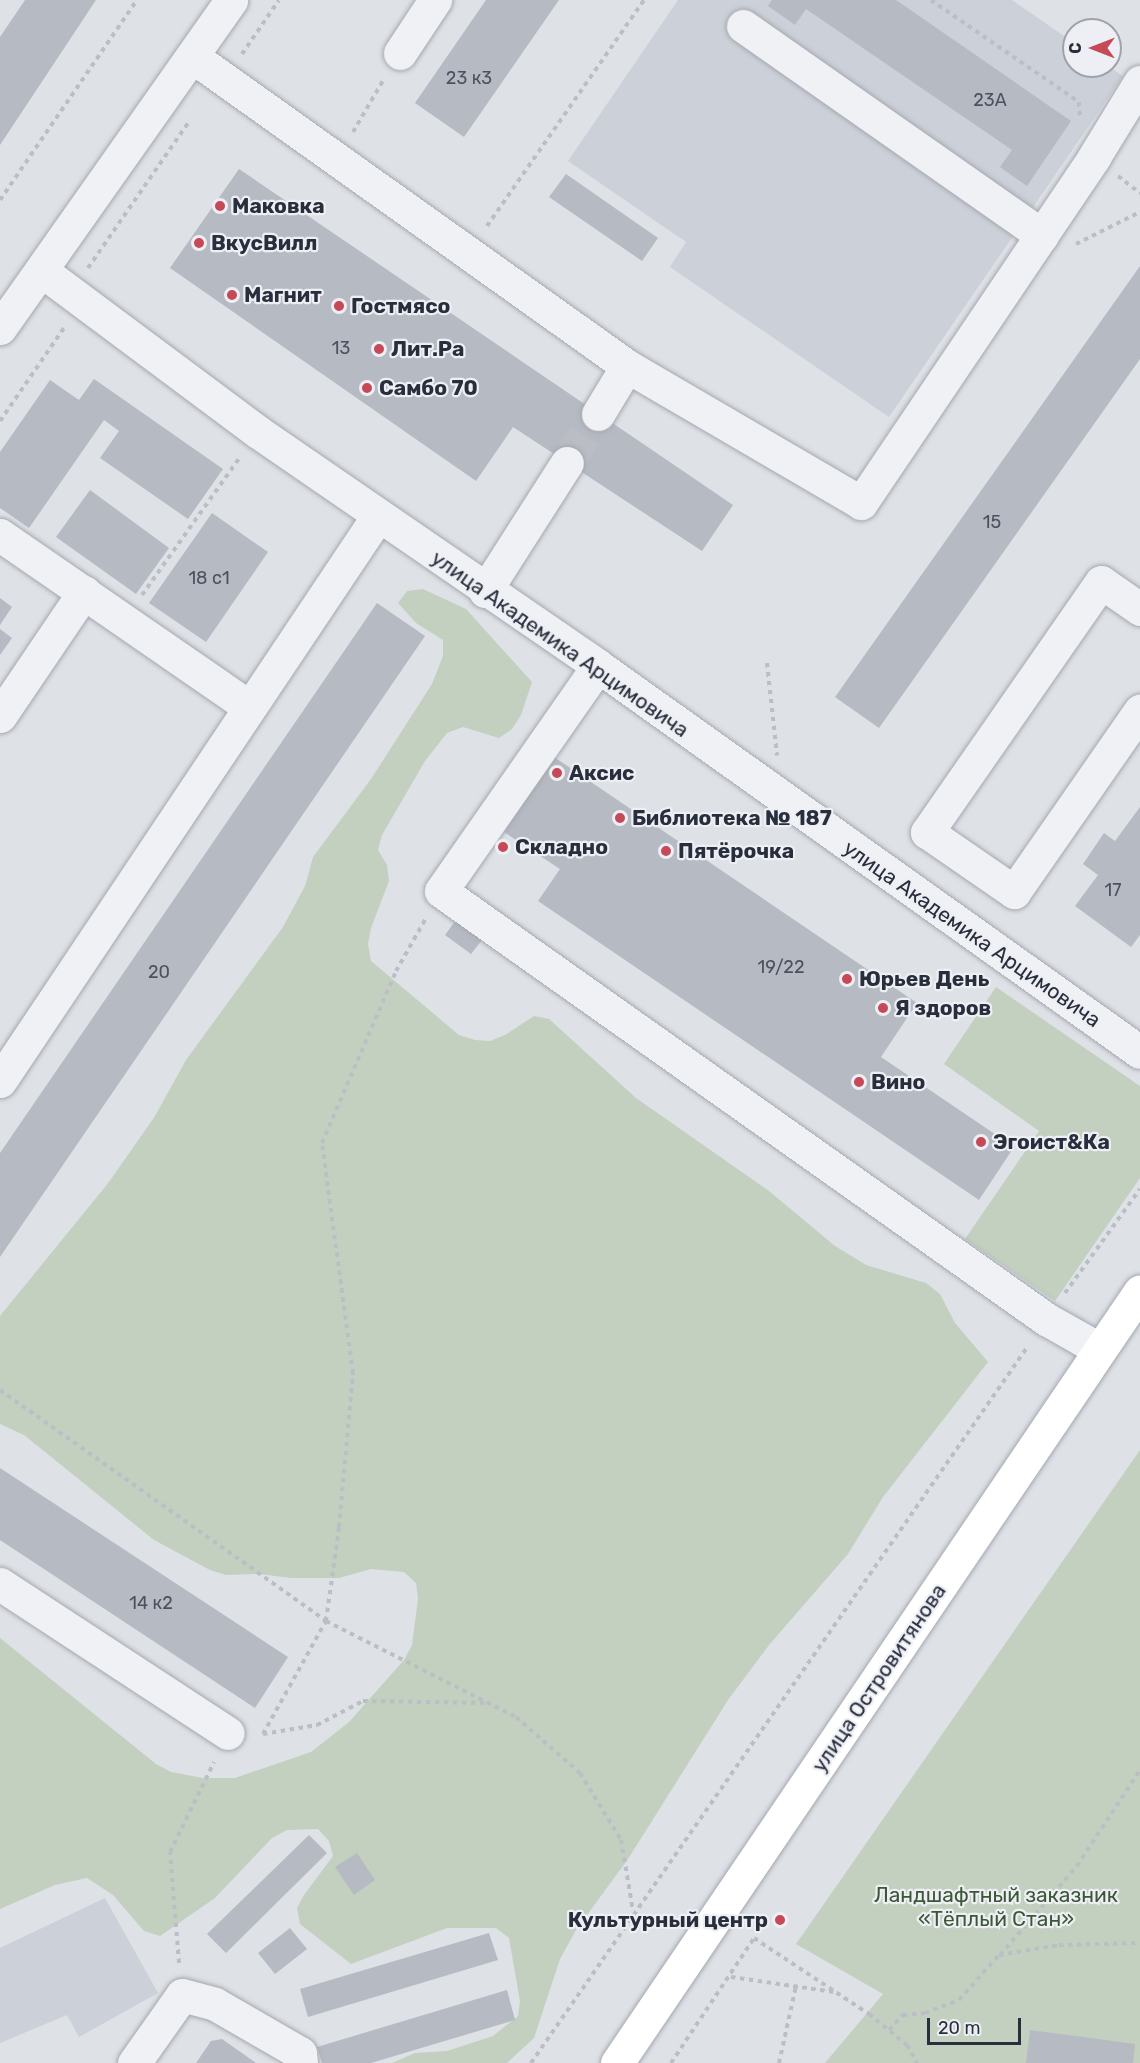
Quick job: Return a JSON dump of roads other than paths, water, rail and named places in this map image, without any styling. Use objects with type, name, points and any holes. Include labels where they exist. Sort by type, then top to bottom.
[{"type":"main road","name":"улица Островитянова","points":[[617,2063],[1140,1291]]},
{"type":"street","points":[[0,328],[231,0]]},
{"type":"street","points":[[400,53],[435,0]]},
{"type":"street","points":[[743,26],[1042,235]]},
{"type":"street","points":[[193,57],[627,366],[861,502],[1042,235],[1140,82]]},
{"type":"street","name":"улица Академика Арцимовича","points":[[42,271],[258,432],[485,591],[598,666],[782,800],[1139,1049]]},
{"type":"street","points":[[598,414],[627,366]]},
{"type":"street","points":[[485,591],[567,462]]},
{"type":"street","points":[[0,1081],[378,516]]},
{"type":"street","points":[[0,535],[249,707]]},
{"type":"street","points":[[1140,609],[1101,582],[927,832],[1014,892],[1140,711]]},
{"type":"street","points":[[0,716],[84,592]]},
{"type":"street","points":[[598,666],[441,891],[1046,1319],[1099,1349]]},
{"type":"street","points":[[0,1584],[228,1733]]},
{"type":"street","points":[[134,2063],[182,1995],[215,2004],[300,2053],[301,2063]]},
{"type":"tunnel","points":[[567,463],[598,414]]},
{"type":"place","name":"Маковка","points":[[220,206]]},
{"type":"place","name":"ВкусВилл","points":[[199,243]]},
{"type":"place","name":"Магнит","points":[[232,295]]},
{"type":"place","name":"Гостмясо","points":[[339,306]]},
{"type":"place","name":"Лит.Ра","points":[[379,349]]},
{"type":"place","name":"Самбо 70","points":[[367,388]]},
{"type":"place","name":"Аксис","points":[[557,773]]},
{"type":"place","name":"Библиотека № 187","points":[[620,818]]},
{"type":"place","name":"Складно","points":[[503,847]]},
{"type":"place","name":"Пятёрочка","points":[[666,851]]},
{"type":"place","name":"Юрьев День","points":[[847,979]]},
{"type":"place","name":"Я здоров","points":[[883,1008]]},
{"type":"place","name":"Вино","points":[[859,1082]]},
{"type":"place","name":"Эгоист&Ка","points":[[981,1142]]},
{"type":"place","name":"Культурный центр","points":[[780,1920]]},
{"type":"park label","name":"Ландшафтный заказник «Тёплый Стан»","points":[[996,1907]]}]
